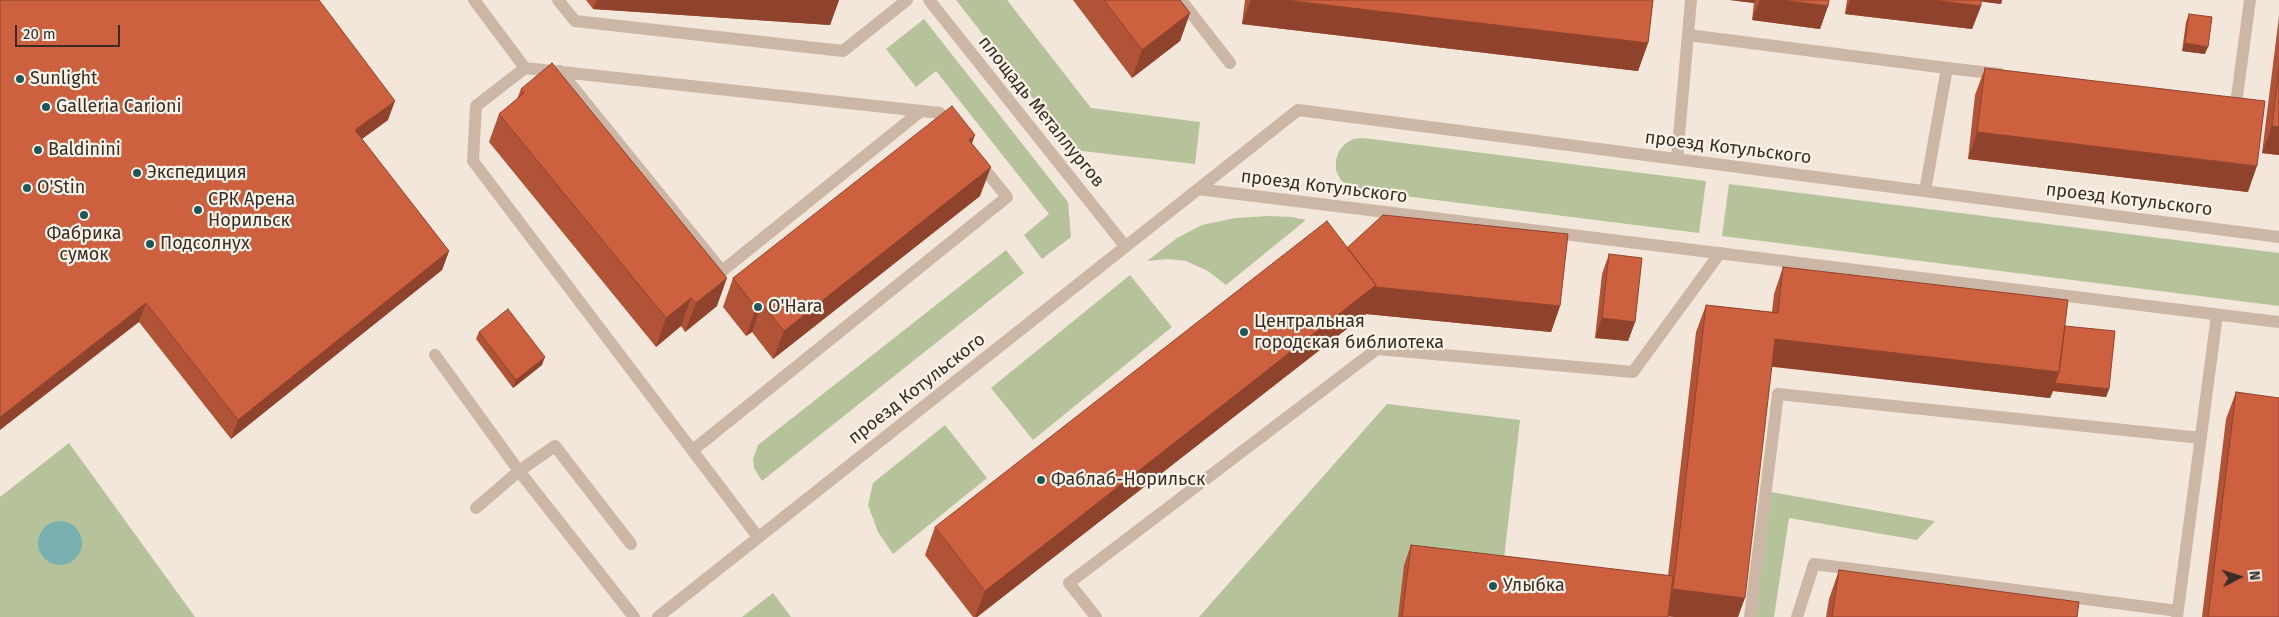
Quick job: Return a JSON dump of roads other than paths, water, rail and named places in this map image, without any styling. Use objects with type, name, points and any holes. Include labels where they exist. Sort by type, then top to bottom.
[{"type":"street","points":[[474,0],[525,68]]},
{"type":"street","points":[[558,0],[575,21],[843,51],[907,0]]},
{"type":"street","name":"площадь Металлургов","points":[[929,0],[1126,246]]},
{"type":"street","points":[[1182,0],[1230,63]]},
{"type":"street","points":[[1677,159],[1691,0]]},
{"type":"street","points":[[2216,102],[2236,104],[2250,0]]},
{"type":"street","points":[[1688,35],[2014,76]]},
{"type":"street","points":[[758,537],[473,161],[476,106],[525,68],[940,113],[958,136]]},
{"type":"street","points":[[1926,191],[1947,68]]},
{"type":"street","points":[[560,71],[722,271],[921,111]]},
{"type":"street","name":"проезд Котульского","points":[[658,617],[1298,110],[2279,237]]},
{"type":"street","points":[[693,450],[1007,197],[971,151]]},
{"type":"street","name":"проезд Котульского","points":[[1198,189],[2279,322]]},
{"type":"street","points":[[1096,617],[1069,583],[1377,349],[1633,372],[1720,253]]},
{"type":"street","points":[[1796,617],[1814,564],[2178,614],[2217,314]]},
{"type":"street","points":[[435,355],[519,471],[634,617]]},
{"type":"street","points":[[1750,617],[1778,394],[2201,438]]},
{"type":"street","points":[[476,508],[519,471],[555,446],[631,544]]},
{"type":"water","points":[[60,521],[72,525],[78,531],[82,543],[78,555],[72,561],[60,565],[48,561],[42,555],[38,543],[42,531],[48,525]]},
{"type":"place","name":"Sunlight","points":[[20,79]]},
{"type":"place","name":"Galleria Carioni","points":[[46,107]]},
{"type":"place","name":"Baldinini","points":[[38,150]]},
{"type":"place","name":"Экспедиция","points":[[137,173]]},
{"type":"place","name":"O'Stin","points":[[27,188]]},
{"type":"place","name":"СРК Арена Норильск","points":[[198,210]]},
{"type":"place","name":"Фабрика сумок","points":[[84,215]]},
{"type":"place","name":"Подсолнух","points":[[150,244]]},
{"type":"place","name":"O'Hara","points":[[758,307]]},
{"type":"place","name":"Центральная городская библиотека","points":[[1244,332]]},
{"type":"place","name":"Фаблаб-Норильск","points":[[1041,480]]},
{"type":"place","name":"Улыбка","points":[[1493,586]]}]
